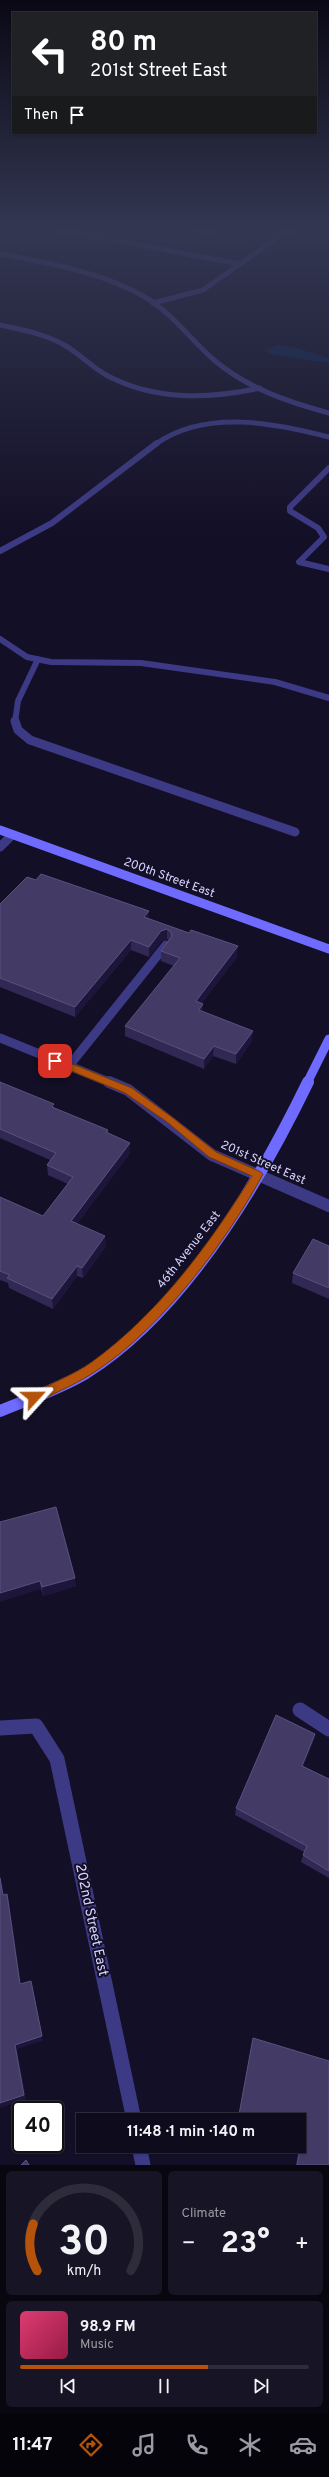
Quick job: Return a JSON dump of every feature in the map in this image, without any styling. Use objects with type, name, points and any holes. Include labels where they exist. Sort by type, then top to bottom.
[{"type":"street","points":[[19,330],[48,337],[62,344],[108,376],[148,390],[171,395],[199,397],[224,396],[260,388]]},
{"type":"street","points":[[185,330],[214,360],[236,376],[260,388],[329,413]]},
{"type":"street","points":[[0,551],[61,516],[158,442],[177,432],[202,425],[238,423],[274,425],[329,437]]},
{"type":"street","points":[[329,468],[290,507],[290,511],[295,516],[316,526],[322,532],[324,537],[299,562],[329,569]]},
{"type":"street","points":[[0,639],[27,657],[50,662],[141,663],[275,682],[329,698]]},
{"type":"street","points":[[38,659],[15,713],[15,724],[20,733],[30,740],[296,832]]},
{"type":"street","name":"200th Street East","points":[[0,830],[329,949]]},
{"type":"street","points":[[0,847],[12,835]]},
{"type":"street","points":[[69,1066],[166,945]]},
{"type":"street","name":"201st Street East","points":[[0,1038],[128,1090],[170,1120],[212,1155],[329,1206]]},
{"type":"street","name":"46th Avenue East","points":[[0,1411],[45,1392],[95,1366],[137,1332],[178,1288],[229,1221],[258,1174],[284,1130],[329,1039]]},
{"type":"street","points":[[300,1710],[329,1729]]},
{"type":"street","name":"202nd Street East","points":[[0,1728],[36,1726],[57,1759],[133,2113]]},
{"type":"street","points":[[140,2153],[143,2165]]},
{"type":"water","points":[[276,345],[296,348],[329,358],[329,363],[274,355],[265,351]]},
{"type":"building","points":[[41,874],[149,911],[144,917],[189,933],[191,930],[238,946],[196,1001],[203,1004],[199,1010],[253,1031],[236,1054],[214,1046],[204,1059],[125,1026],[180,958],[161,951],[172,936],[171,932],[167,929],[161,931],[149,947],[131,940],[75,1007],[0,978],[0,904],[27,877],[36,880]]},
{"type":"building","points":[[0,1082],[54,1104],[52,1107],[108,1130],[106,1132],[130,1143],[71,1221],[105,1236],[82,1268],[77,1266],[52,1299],[7,1278],[10,1275],[0,1271],[0,1197],[43,1216],[73,1177],[47,1165],[56,1153],[0,1129]]},
{"type":"building","points":[[313,1239],[329,1246],[329,1288],[293,1273]]},
{"type":"building","points":[[56,1507],[75,1578],[42,1587],[40,1581],[0,1593],[0,1522]]},
{"type":"building","points":[[276,1715],[315,1734],[302,1766],[329,1779],[329,1871],[303,1855],[307,1846],[236,1808]]},
{"type":"building","points":[[0,1878],[3,1895],[7,1894],[20,1984],[31,1981],[42,2036],[15,2045],[24,2095],[0,2103]]},
{"type":"building","points":[[253,2038],[329,2061],[329,2165],[297,2165],[299,2153],[306,2153],[306,2113],[239,2113]]},
{"type":"building","points":[[26,2160],[29,2165],[21,2165]]},
{"type":"route","points":[[34,1397],[95,1366],[137,1332],[178,1288],[229,1221],[258,1174],[212,1155],[170,1120],[128,1090],[55,1061]]}]
